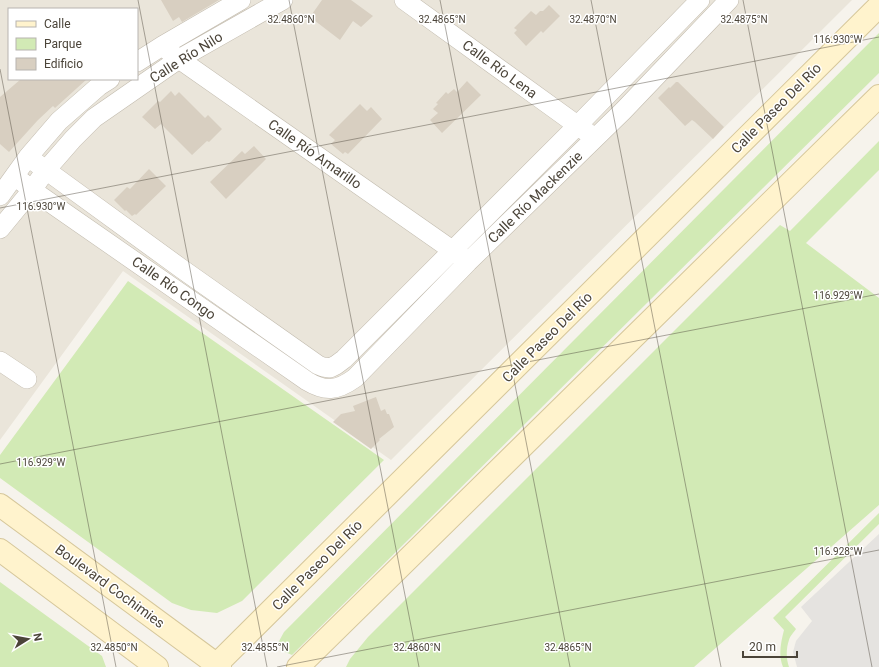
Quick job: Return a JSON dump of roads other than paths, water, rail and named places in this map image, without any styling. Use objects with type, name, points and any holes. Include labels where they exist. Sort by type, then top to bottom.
[{"type":"main road","name":"Calle Paseo Del Río","points":[[217,666],[879,6]]},
{"type":"main road","points":[[298,667],[879,96]]},
{"type":"main road","name":"Boulevard Cochimies","points":[[0,505],[217,666]]},
{"type":"main road","points":[[0,550],[158,667]]},
{"type":"street","name":"Calle Río Nilo","points":[[138,61],[241,0]]},
{"type":"street","name":"Calle Río Nilo","points":[[0,229],[32,190],[46,170],[94,118],[179,59],[283,0]]},
{"type":"street","name":"Calle Río Lena","points":[[404,0],[595,139]]},
{"type":"street","name":"Calle Río Mackenzie","points":[[330,368],[344,359],[577,126],[700,0]]},
{"type":"street","name":"Calle Río Mackenzie","points":[[337,388],[347,384],[355,378],[468,262],[623,111],[719,3]]},
{"type":"street","name":"Calle Río Amarillo","points":[[162,46],[468,262]]},
{"type":"street","points":[[0,196],[28,157],[58,121],[99,86],[108,80]]},
{"type":"street","name":"Calle Río Congo","points":[[28,157],[182,270],[318,365],[330,368]]},
{"type":"street","name":"Calle Río Congo","points":[[15,176],[32,190],[306,381],[316,387],[326,389],[337,388]]},
{"type":"street","points":[[170,285],[182,270]]},
{"type":"street","points":[[0,361],[27,379]]},
{"type":"street","points":[[330,368],[337,388]]}]
